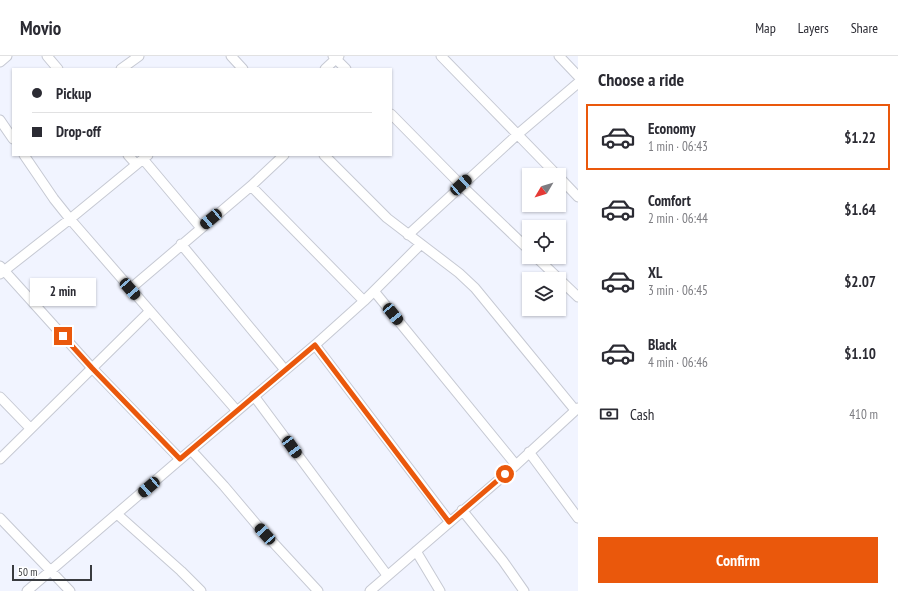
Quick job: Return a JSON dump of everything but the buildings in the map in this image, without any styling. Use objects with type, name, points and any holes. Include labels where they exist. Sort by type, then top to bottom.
[{"type":"street","points":[[0,62],[7,56]]},
{"type":"street","points":[[47,56],[57,68]]},
{"type":"street","points":[[122,68],[139,56]]},
{"type":"street","points":[[231,56],[242,68]]},
{"type":"street","points":[[441,56],[550,168]]},
{"type":"street","points":[[559,56],[578,76]]},
{"type":"street","points":[[326,68],[336,57],[345,68]]},
{"type":"street","points":[[408,235],[518,134],[578,83]]},
{"type":"street","points":[[392,115],[461,185],[522,243]]},
{"type":"street","points":[[0,120],[12,138]]},
{"type":"street","points":[[25,156],[54,199],[70,219],[237,411]]},
{"type":"street","points":[[132,156],[142,159],[201,228]]},
{"type":"street","points":[[130,289],[181,244],[251,186],[283,156]]},
{"type":"street","points":[[325,156],[387,218],[459,273],[475,288],[577,409],[516,465],[462,510],[370,591]]},
{"type":"street","points":[[142,159],[70,219],[1,270],[92,368],[180,459]]},
{"type":"street","points":[[566,184],[578,197]]},
{"type":"street","points":[[251,186],[364,301]]},
{"type":"street","points":[[181,244],[285,370]]},
{"type":"street","points":[[27,591],[190,450],[315,345],[364,301],[421,244]]},
{"type":"street","points":[[543,264],[578,297]]},
{"type":"street","points":[[374,291],[516,465]]},
{"type":"street","points":[[0,459],[150,311]]},
{"type":"street","points":[[315,345],[449,522]]},
{"type":"street","points":[[254,396],[387,575]]},
{"type":"street","points":[[0,397],[30,428]]},
{"type":"street","points":[[190,450],[318,591]]},
{"type":"street","points":[[529,452],[578,518]]},
{"type":"street","points":[[462,510],[503,561],[524,591]]},
{"type":"street","points":[[117,514],[181,571],[201,591]]},
{"type":"street","points":[[0,518],[70,591]]},
{"type":"street","points":[[416,551],[440,591]]},
{"type":"route","points":[[63,336],[180,459],[315,345],[449,522],[505,474]]}]
